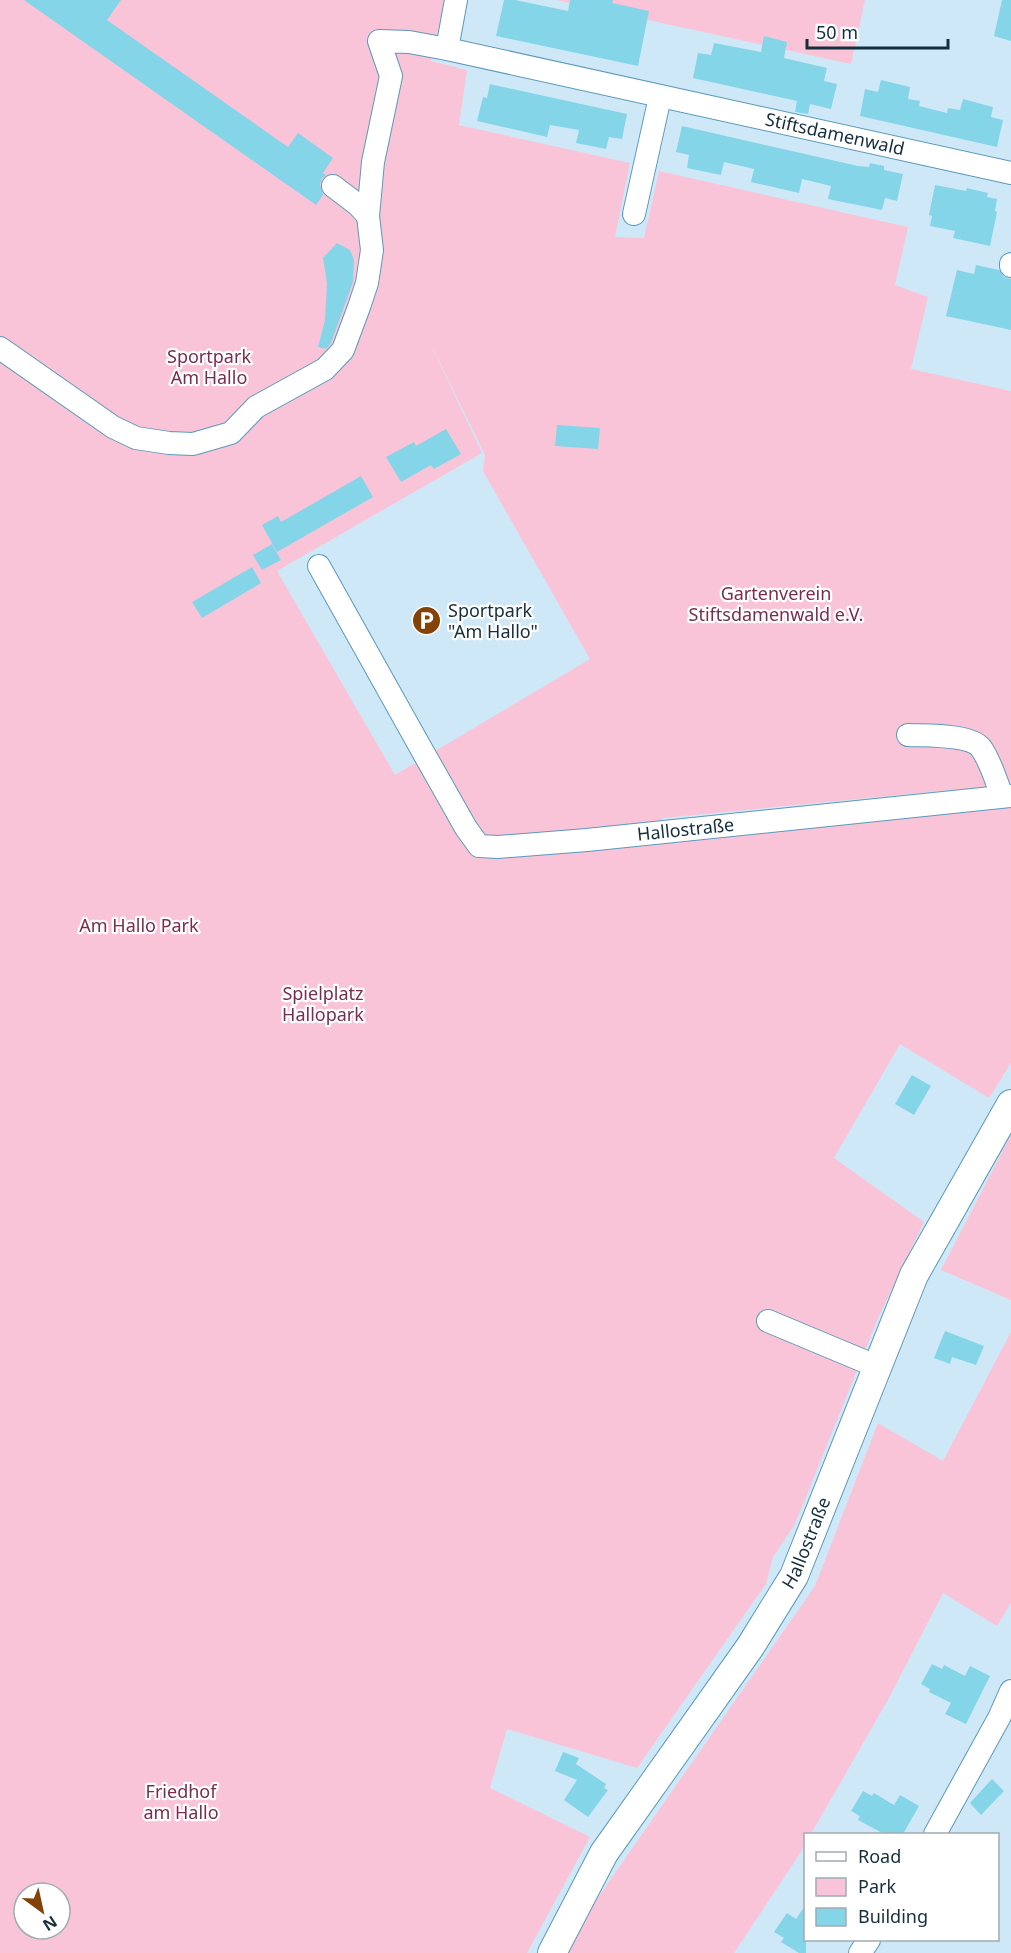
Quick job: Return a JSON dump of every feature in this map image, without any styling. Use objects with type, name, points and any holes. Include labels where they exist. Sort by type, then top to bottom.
[{"type":"main road","name":"Hallostraße","points":[[552,1953],[604,1853],[750,1647],[794,1576],[914,1275],[1011,1104]]},
{"type":"street","points":[[447,49],[456,0]]},
{"type":"street","name":"Stiftsdamenwald","points":[[369,216],[373,162],[391,76],[379,41],[409,42],[447,49],[1011,173]]},
{"type":"street","points":[[634,214],[660,96]]},
{"type":"street","points":[[0,348],[106,423],[136,438],[193,444],[231,434],[256,407],[325,369],[343,350],[367,282],[372,250],[369,216],[333,186]]},
{"type":"street","name":"Hallostraße","points":[[319,566],[466,828],[479,846],[498,847],[587,840],[1006,796]]},
{"type":"street","points":[[908,735],[968,739],[980,746],[1006,796]]},
{"type":"street","points":[[768,1321],[878,1367]]},
{"type":"street","points":[[936,1833],[1005,1721],[1011,1691]]},
{"type":"green space","points":[[0,0],[445,0],[431,61],[467,70],[459,125],[630,163],[615,237],[644,238],[659,171],[908,227],[895,285],[928,297],[911,369],[1011,391],[1011,791],[960,789],[663,818],[658,829],[463,843],[480,848],[1011,801],[1011,1063],[989,1098],[900,1044],[834,1158],[924,1222],[879,1316],[795,1524],[773,1557],[766,1584],[637,1768],[507,1729],[490,1788],[590,1837],[527,1953],[0,1953]],"holes":[[[425,332],[485,455],[483,471],[590,659],[395,775],[277,571],[482,453]]]},
{"type":"green space","points":[[556,0],[865,0],[851,64]]},
{"type":"green space","points":[[1011,1135],[1011,1300],[941,1270]]},
{"type":"green space","points":[[1011,1332],[1011,1603],[997,1626],[943,1593],[889,1698],[812,1833],[804,1833],[804,1845],[801,1852],[734,1953],[568,1953],[590,1909],[815,1586],[878,1423],[943,1461]]},
{"type":"building","points":[[24,0],[121,0],[107,20],[288,147],[298,133],[333,158],[323,173],[326,175],[322,178],[320,185],[323,195],[316,205]]},
{"type":"building","points":[[504,0],[515,0],[568,11],[570,0],[613,0],[612,3],[649,11],[638,66],[496,36]]},
{"type":"building","points":[[1002,0],[1011,0],[1011,41],[994,36]]},
{"type":"building","points":[[764,36],[787,42],[784,58],[827,68],[824,81],[837,84],[831,109],[810,104],[808,114],[795,112],[797,101],[693,78],[698,53],[711,55],[714,43],[761,52]]},
{"type":"building","points":[[881,80],[910,87],[908,99],[920,101],[919,106],[947,113],[948,108],[960,110],[963,99],[993,107],[991,117],[1003,120],[997,147],[860,116],[865,89],[878,92]]},
{"type":"building","points":[[490,84],[627,114],[622,139],[609,137],[606,149],[576,143],[579,130],[550,125],[547,137],[477,121],[483,97],[487,98]]},
{"type":"building","points":[[682,126],[858,166],[869,167],[870,163],[884,166],[884,170],[903,174],[897,201],[885,198],[882,210],[828,199],[831,186],[802,179],[799,193],[751,182],[754,169],[724,162],[721,175],[687,168],[689,155],[676,152]]},
{"type":"building","points":[[935,185],[966,191],[967,188],[988,193],[987,197],[997,199],[995,211],[997,212],[990,246],[953,238],[955,231],[930,226],[932,216],[929,215]]},
{"type":"building","points":[[337,243],[350,250],[354,260],[353,282],[331,343],[326,349],[318,347],[325,320],[327,283],[323,258]]},
{"type":"building","points":[[976,265],[999,270],[1004,277],[1011,279],[1011,330],[946,316],[957,270],[974,274]]},
{"type":"building","points":[[557,425],[600,428],[598,449],[555,446]]},
{"type":"building","points":[[446,429],[461,454],[434,469],[431,465],[401,482],[386,457],[414,442],[416,446]]},
{"type":"building","points":[[361,476],[373,497],[277,552],[262,525],[278,516],[281,522]]},
{"type":"building","points":[[272,544],[281,560],[262,570],[253,555]]},
{"type":"building","points":[[252,567],[261,583],[202,618],[192,602]]},
{"type":"building","points":[[912,1075],[931,1086],[914,1115],[895,1104]]},
{"type":"building","points":[[945,1331],[984,1346],[976,1365],[952,1357],[950,1364],[934,1358]]},
{"type":"building","points":[[932,1664],[942,1669],[944,1665],[965,1676],[970,1666],[990,1676],[966,1724],[945,1714],[951,1703],[929,1692],[930,1689],[921,1684]]},
{"type":"building","points":[[563,1752],[579,1758],[576,1764],[606,1784],[604,1788],[608,1790],[588,1817],[564,1800],[577,1780],[555,1771]]},
{"type":"building","points":[[992,1779],[1004,1791],[981,1815],[970,1803]]},
{"type":"building","points":[[863,1791],[872,1796],[874,1793],[894,1805],[900,1795],[919,1806],[904,1833],[882,1833],[858,1820],[860,1816],[851,1811]]},
{"type":"building","points":[[804,1907],[806,1953],[799,1953],[781,1942],[784,1938],[774,1932],[787,1913],[796,1919]]},
{"type":"place","name":"Sportpark \"Am Hallo\"","points":[[427,621]]},
{"type":"park label","name":"Sportpark Am Hallo","points":[[209,367]]},
{"type":"park label","name":"Gartenverein Stiftsdamenwald e.V.","points":[[776,604]]},
{"type":"park label","name":"Am Hallo Park","points":[[139,926]]},
{"type":"park label","name":"Spielplatz Hallopark","points":[[323,1004]]},
{"type":"park label","name":"Friedhof am Hallo","points":[[181,1802]]}]
